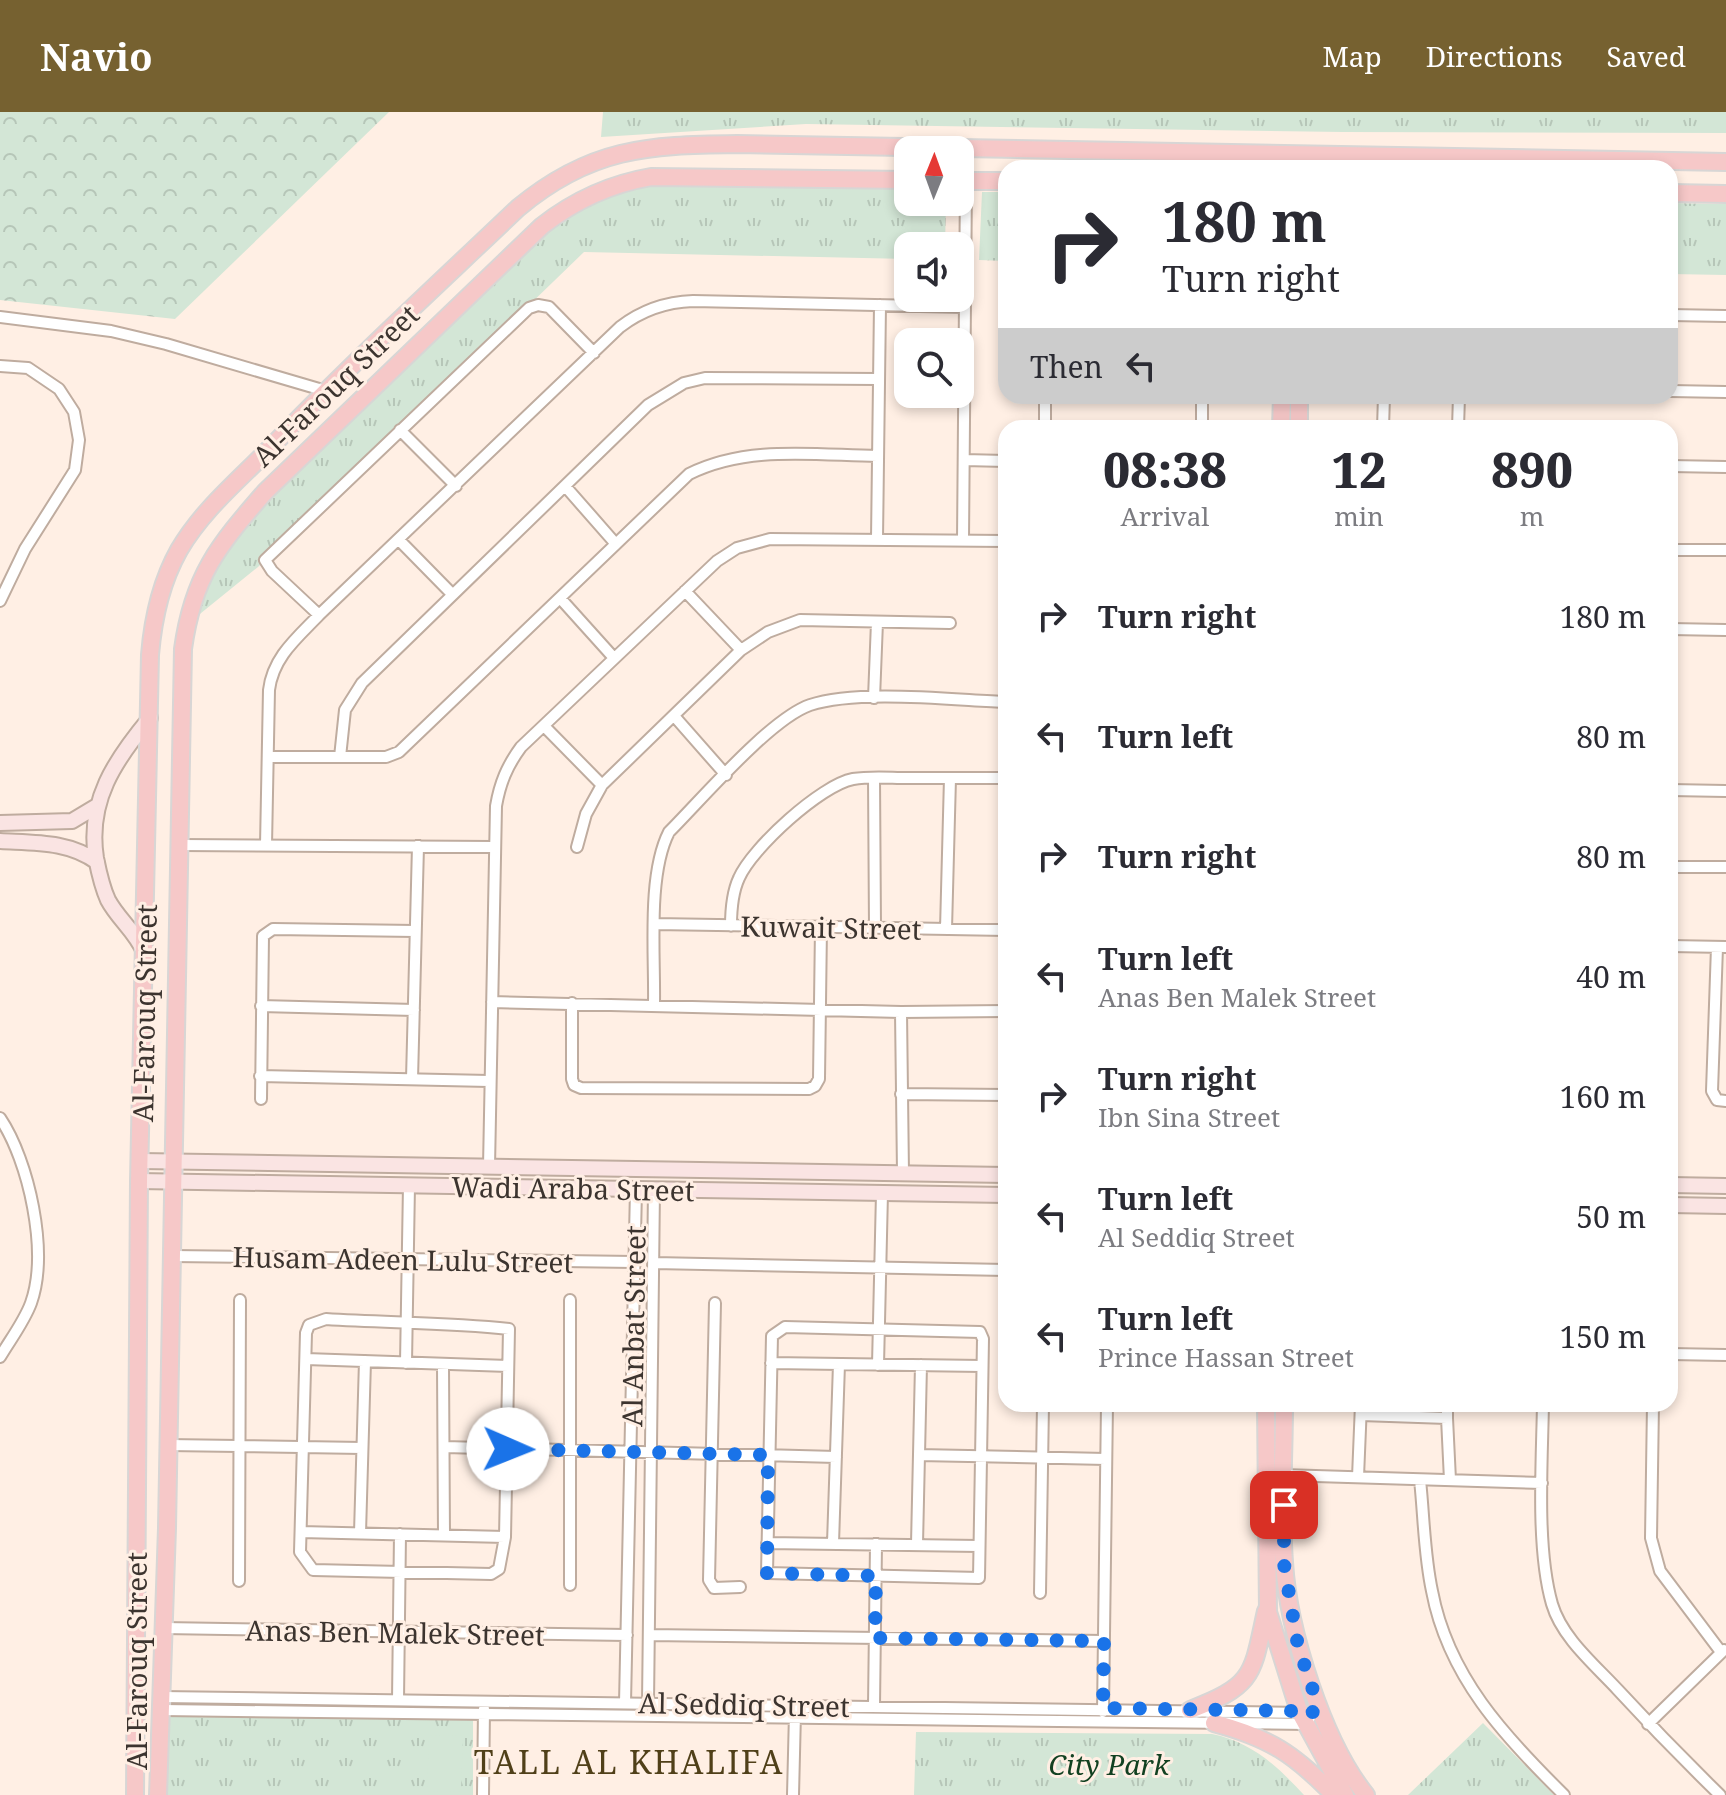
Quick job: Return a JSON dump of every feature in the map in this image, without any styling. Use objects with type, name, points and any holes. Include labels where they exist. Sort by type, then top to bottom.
[{"type":"main road","name":"Al-Farouq Street","points":[[135,1795],[139,1181],[150,655],[153,621],[168,573],[179,550],[215,501],[326,391],[539,191],[581,166],[625,151],[686,144],[1295,160]]},
{"type":"main road","name":"Al-Farouq Street","points":[[1678,162],[1726,162]]},
{"type":"main road","name":"Al-Farouq Street","points":[[158,1795],[167,1528],[183,649],[195,591],[214,553],[265,492],[542,226],[565,208],[597,192],[651,177],[894,180]]},
{"type":"main road","points":[[974,181],[998,181]]},
{"type":"main road","points":[[1678,193],[1726,194]]},
{"type":"main road","points":[[144,952],[139,940],[109,901],[94,845],[97,806],[117,759],[150,718]]},
{"type":"main road","points":[[0,823],[72,821],[97,806]]},
{"type":"main road","points":[[0,841],[64,846],[78,850],[97,862]]},
{"type":"main road","name":"Wadi Araba Street","points":[[141,1161],[998,1175]]},
{"type":"main road","points":[[801,1172],[802,1192]]},
{"type":"main road","name":"Wadi Araba Street","points":[[139,1181],[998,1195]]},
{"type":"main road","points":[[1678,1185],[1726,1186]]},
{"type":"main road","points":[[1678,1205],[1726,1206]]},
{"type":"main road","points":[[1266,1412],[1268,1602],[1272,1629],[1345,1795]]},
{"type":"main road","points":[[1284,1412],[1284,1564],[1312,1715],[1366,1795]]},
{"type":"main road","points":[[137,1529],[167,1528]]},
{"type":"main road","points":[[1190,1710],[1223,1698],[1248,1675],[1256,1662],[1268,1602]]},
{"type":"main road","points":[[1214,1723],[1266,1740],[1306,1767],[1334,1795]]},
{"type":"street","points":[[266,845],[269,690],[273,668],[279,657],[319,615],[632,317],[677,302],[894,305]]},
{"type":"street","points":[[319,615],[272,571],[265,560],[400,430],[529,308],[538,305],[549,307],[594,353]]},
{"type":"street","points":[[877,539],[880,305]]},
{"type":"street","points":[[963,540],[965,312]]},
{"type":"street","points":[[1678,315],[1726,316]]},
{"type":"street","points":[[0,317],[111,331],[326,391]]},
{"type":"street","points":[[0,366],[28,368],[59,389],[74,412],[79,440],[75,470],[3,581],[0,601]]},
{"type":"street","points":[[340,757],[342,721],[351,697],[362,683],[648,405],[684,383],[726,376],[878,379]]},
{"type":"street","points":[[1678,391],[1726,392]]},
{"type":"street","points":[[400,430],[456,486]]},
{"type":"street","points":[[268,757],[386,757],[399,752],[671,488],[707,465],[759,454],[877,456]]},
{"type":"street","points":[[964,460],[998,461]]},
{"type":"street","points":[[1678,466],[1726,467]]},
{"type":"street","points":[[565,486],[615,543]]},
{"type":"street","points":[[489,1167],[493,847],[499,785],[521,747],[717,561],[753,542],[770,539],[998,541]]},
{"type":"street","points":[[399,540],[452,594]]},
{"type":"street","points":[[1678,550],[1726,550]]},
{"type":"street","points":[[685,591],[741,650]]},
{"type":"street","points":[[560,598],[614,658]]},
{"type":"street","points":[[577,847],[586,814],[602,785],[741,650],[782,624],[800,620],[950,623]]},
{"type":"street","points":[[874,698],[877,622]]},
{"type":"street","points":[[1678,629],[1726,630]]},
{"type":"street","points":[[654,1004],[656,869],[662,846],[669,832],[776,725],[810,705],[874,698],[998,702]]},
{"type":"street","points":[[675,717],[726,775]]},
{"type":"street","points":[[544,726],[602,785]]},
{"type":"street","points":[[874,778],[875,928]]},
{"type":"street","points":[[731,926],[734,891],[747,862],[782,826],[822,792],[851,780],[874,778],[998,778]]},
{"type":"street","points":[[946,929],[950,778]]},
{"type":"street","points":[[1678,790],[1726,791]]},
{"type":"street","points":[[181,845],[493,847]]},
{"type":"street","points":[[412,1079],[418,846]]},
{"type":"street","points":[[1678,867],[1726,867]]},
{"type":"street","name":"Kuwait Street","points":[[655,924],[998,930]]},
{"type":"street","points":[[572,1003],[572,1079],[574,1085],[581,1088],[809,1089],[819,1079],[821,927]]},
{"type":"street","points":[[261,1099],[263,936],[273,929],[415,931]]},
{"type":"street","points":[[1678,946],[1722,947],[1720,1024],[1712,1091],[1717,1100],[1726,1101]]},
{"type":"street","points":[[492,1002],[901,1012],[998,1011]]},
{"type":"street","points":[[261,1006],[414,1010]]},
{"type":"street","points":[[901,1012],[903,1173]]},
{"type":"street","points":[[260,1076],[489,1081]]},
{"type":"street","points":[[901,1094],[998,1095]]},
{"type":"street","points":[[0,1118],[26,1173],[35,1219],[36,1252],[30,1307],[0,1357]]},
{"type":"street","points":[[406,1363],[409,1185]]},
{"type":"street","name":"Al Anbat Street","points":[[625,1703],[636,1189]]},
{"type":"street","name":"Al Anbat Street","points":[[648,1703],[654,1189]]},
{"type":"street","points":[[878,1365],[882,1193]]},
{"type":"street","name":"Husam Adeen Lulu Street","points":[[172,1256],[634,1262]]},
{"type":"street","points":[[654,1263],[998,1270]]},
{"type":"street","points":[[239,1581],[240,1300]]},
{"type":"street","points":[[570,1300],[570,1585]]},
{"type":"street","points":[[715,1303],[709,1580],[714,1588],[740,1587]]},
{"type":"street","points":[[326,1319],[487,1325],[509,1329],[505,1537],[499,1569],[491,1574],[313,1570],[300,1552],[306,1359],[309,1325],[326,1319]]},
{"type":"street","points":[[785,1327],[980,1332],[983,1339],[979,1578],[767,1573],[771,1363],[772,1336],[785,1327]]},
{"type":"street","points":[[1678,1354],[1726,1355]]},
{"type":"street","points":[[306,1359],[508,1366]]},
{"type":"street","points":[[360,1533],[365,1361]]},
{"type":"street","points":[[771,1363],[982,1366]]},
{"type":"street","points":[[833,1543],[839,1364]]},
{"type":"street","points":[[917,1544],[921,1365]]},
{"type":"street","points":[[443,1366],[444,1535]]},
{"type":"street","points":[[1040,1593],[1043,1412]]},
{"type":"street","points":[[1103,1722],[1107,1412]]},
{"type":"street","points":[[1358,1477],[1361,1412]]},
{"type":"street","points":[[1382,1412],[1447,1418]]},
{"type":"street","points":[[1447,1412],[1450,1480]]},
{"type":"street","points":[[1543,1412],[1546,1576],[1553,1607],[1590,1662],[1720,1795]]},
{"type":"street","points":[[1648,1724],[1724,1650],[1667,1582],[1655,1559],[1651,1538],[1653,1412]]},
{"type":"street","points":[[168,1445],[362,1448]]},
{"type":"street","points":[[445,1447],[836,1457]]},
{"type":"street","points":[[919,1455],[1106,1459]]},
{"type":"street","points":[[1283,1475],[1542,1483]]},
{"type":"street","points":[[1420,1480],[1432,1592],[1449,1647],[1470,1688],[1490,1716],[1512,1743],[1564,1795]]},
{"type":"street","points":[[301,1532],[505,1537]]},
{"type":"street","points":[[398,1700],[400,1534]]},
{"type":"street","points":[[767,1543],[979,1546]]},
{"type":"street","points":[[874,1706],[876,1544]]},
{"type":"street","name":"Anas Ben Malek Street","points":[[163,1628],[627,1635]]},
{"type":"street","points":[[649,1635],[1104,1641]]},
{"type":"street","name":"Al Seddiq Street","points":[[162,1704],[398,1700],[1103,1708],[1312,1715]]},
{"type":"street","points":[[483,1795],[484,1701]]},
{"type":"street","name":"Al Seddiq Street","points":[[162,1704],[485,1714],[1103,1722],[1214,1723],[1312,1715]]},
{"type":"street","points":[[793,1795],[794,1705]]},
{"type":"green space","points":[[0,112],[389,112],[175,319],[0,300]]},
{"type":"green space","points":[[603,112],[1726,112],[1726,133],[1343,132],[806,124],[601,137]]},
{"type":"green space","points":[[639,184],[894,188],[894,216],[946,216],[945,232],[894,232],[894,259],[584,252],[258,567],[190,622],[226,536],[565,208]]},
{"type":"green space","points":[[982,192],[998,192],[998,261],[979,260]]},
{"type":"green space","points":[[1678,203],[1726,204],[1726,275],[1678,274]]},
{"type":"green space","points":[[162,1710],[473,1714],[473,1795],[158,1795]]},
{"type":"green space","points":[[1483,1723],[1554,1795],[1408,1795]]},
{"type":"green space","name":"City Park","points":[[916,1732],[1212,1734],[1252,1749],[1284,1774],[1304,1795],[914,1795]]},
{"type":"green space","points":[[429,1735],[463,1736],[461,1792],[427,1791]]},
{"type":"district","name":"TALL AL KHALIFA","points":[[629,1761]]},
{"type":"route","points":[[508,1449],[768,1455],[767,1573],[876,1576],[875,1638],[1104,1641],[1103,1708],[1299,1711],[1311,1716],[1317,1702],[1298,1646],[1284,1564],[1284,1505]]}]
